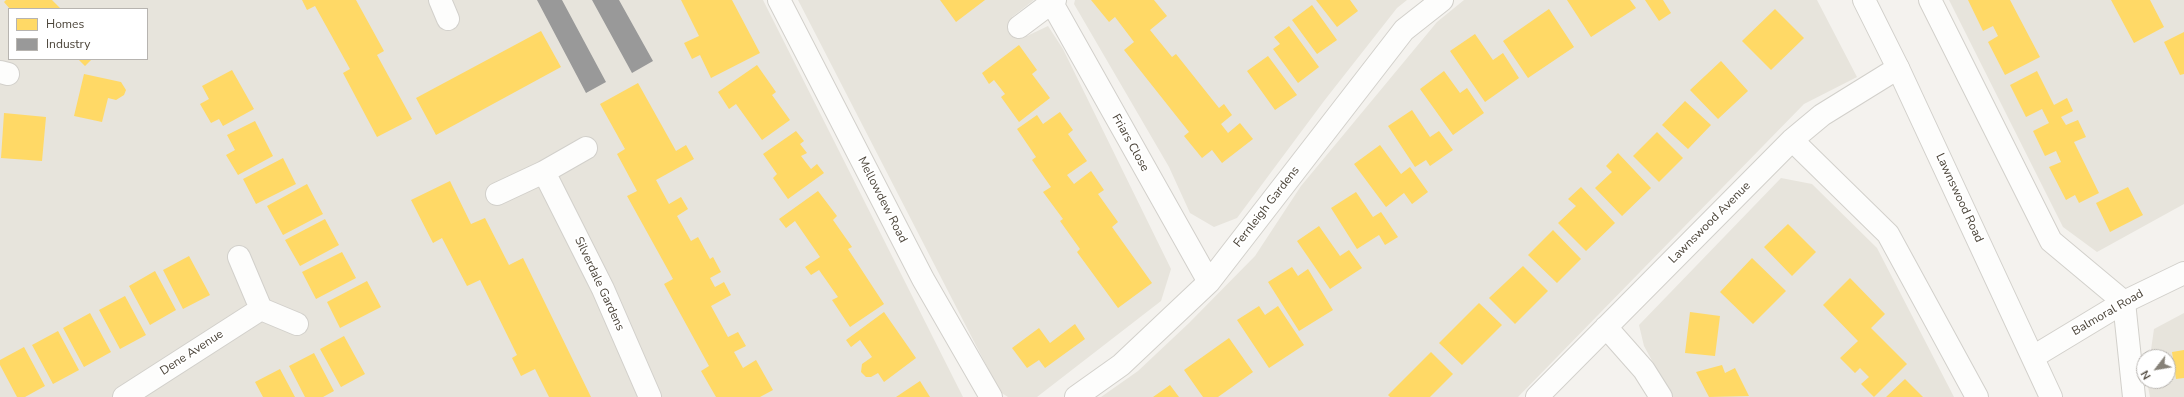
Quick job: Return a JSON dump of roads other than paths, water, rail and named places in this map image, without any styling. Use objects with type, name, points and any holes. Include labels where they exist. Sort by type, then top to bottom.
[{"type":"street","name":"Mellowdew Road","points":[[779,0],[923,279],[992,397]]},
{"type":"street","name":"Fernleigh Gardens","points":[[1076,397],[1121,365],[1209,282],[1404,30],[1442,0]]},
{"type":"street","name":"Lawnswood Road","points":[[1864,0],[1898,68],[2051,397]]},
{"type":"street","points":[[1930,0],[2051,240],[2124,302],[2134,397]]},
{"type":"street","name":"Friars Close","points":[[1018,27],[1054,2],[1209,282]]},
{"type":"street","name":"Lawnswood Avenue","points":[[1537,397],[1792,140],[1822,115],[1898,68]]},
{"type":"street","points":[[1792,140],[1888,234],[1977,397]]},
{"type":"street","points":[[497,194],[544,172],[586,148]]},
{"type":"street","name":"Silverdale Gardens","points":[[544,172],[603,289],[650,397]]},
{"type":"street","points":[[239,256],[261,309],[298,324]]},
{"type":"street","name":"Balmoral Road","points":[[2033,357],[2124,302],[2184,273]]},
{"type":"street","name":"Dene Avenue","points":[[124,397],[261,309]]},
{"type":"street","points":[[1606,327],[1644,370],[1661,397]]}]
